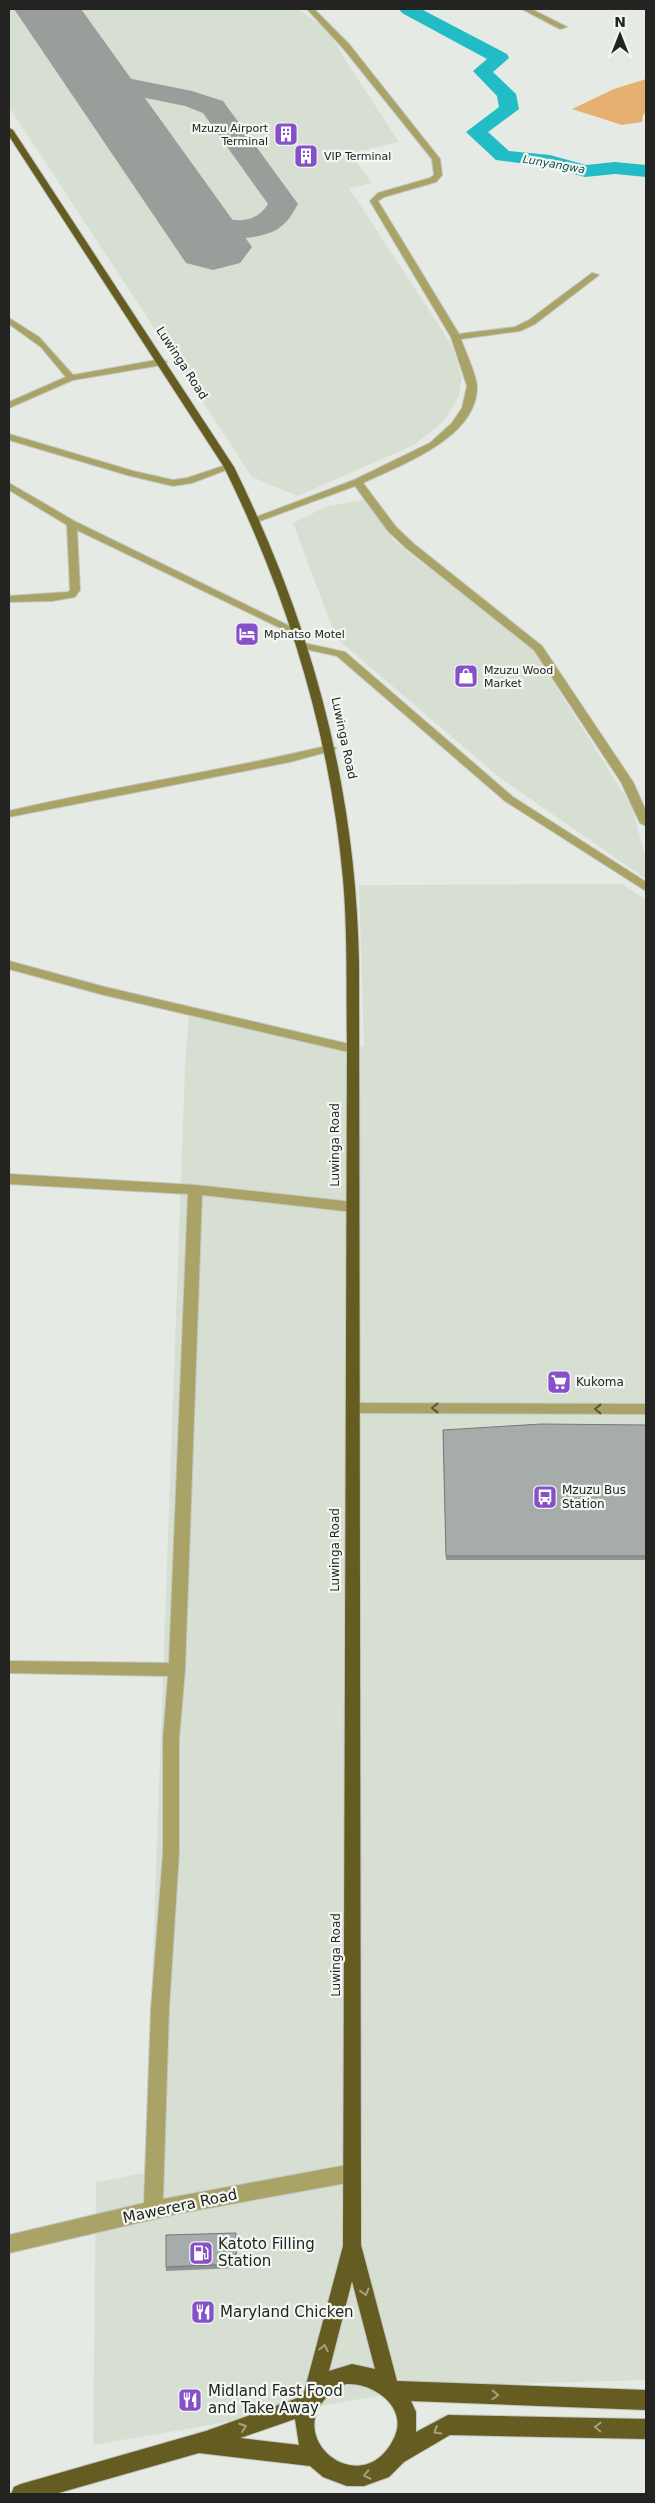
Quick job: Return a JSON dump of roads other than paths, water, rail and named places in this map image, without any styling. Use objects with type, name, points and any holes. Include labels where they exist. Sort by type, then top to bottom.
[{"type":"highway","name":"Luwinga Road","points":[[9,130],[229,467],[256,519],[302,640],[330,748],[349,879],[353,1049],[352,2245],[312,2399]]},
{"type":"highway","name":"Luwinga Road","points":[[352,2245],[392,2389]]},
{"type":"highway","points":[[22,2494],[197,2444],[312,2399],[330,2381],[350,2374],[371,2376],[392,2389],[405,2411],[407,2433],[399,2454]]},
{"type":"highway","points":[[392,2389],[646,2400]]},
{"type":"highway","points":[[312,2399],[305,2421],[307,2440],[316,2457],[326,2467],[351,2477],[369,2475],[386,2468],[399,2454],[448,2425],[646,2429]]},
{"type":"highway","points":[[197,2444],[316,2457]]},
{"type":"street","points":[[256,519],[357,482],[433,445],[455,425],[467,408],[472,386],[456,337],[374,201],[380,195],[433,180],[438,175],[436,159],[346,46],[310,9]]},
{"type":"street","points":[[526,9],[563,27]]},
{"type":"street","points":[[456,337],[517,329],[532,322],[595,275]]},
{"type":"street","points":[[9,321],[27,330],[45,344],[71,378]]},
{"type":"street","points":[[9,405],[71,378],[162,362]]},
{"type":"street","points":[[9,437],[130,474],[173,483],[189,481],[229,467]]},
{"type":"street","points":[[357,482],[392,529],[410,546],[538,648],[627,782],[646,821]]},
{"type":"street","points":[[9,486],[72,524],[302,640],[341,654],[509,799],[646,887]]},
{"type":"street","points":[[9,599],[52,598],[71,595],[75,590],[72,524]]},
{"type":"street","points":[[9,814],[116,790],[253,768],[330,748]]},
{"type":"street","points":[[9,966],[104,991],[353,1049]]},
{"type":"street","points":[[9,1179],[195,1190],[353,1207]]},
{"type":"street","points":[[153,2211],[160,2009],[171,1852],[171,1739],[177,1670],[195,1190]]},
{"type":"street","points":[[353,1408],[646,1409]]},
{"type":"street","points":[[9,1667],[177,1670]]},
{"type":"street","name":"Mawerera Road","points":[[9,2244],[153,2211],[352,2173]]},
{"type":"waterway","name":"Lunyangwa","points":[[408,9],[500,58],[482,71],[506,94],[509,109],[476,132],[503,156],[550,161],[585,171],[615,168],[646,171]]},
{"type":"place","name":"Mzuzu Airport Terminal","points":[[286,134]]},
{"type":"place","name":"VIP Terminal","points":[[306,156]]},
{"type":"place","name":"Mphatso Motel","points":[[247,634]]},
{"type":"place","name":"Mzuzu Wood Market","points":[[466,676]]},
{"type":"place","name":"Kukoma","points":[[559,1382]]},
{"type":"place","name":"Mzuzu Bus Station","points":[[545,1497]]},
{"type":"place","name":"Katoto Filling Station","points":[[201,2253]]},
{"type":"place","name":"Maryland Chicken","points":[[203,2312]]},
{"type":"place","name":"Midland Fast Food and Take Away","points":[[190,2400]]}]
